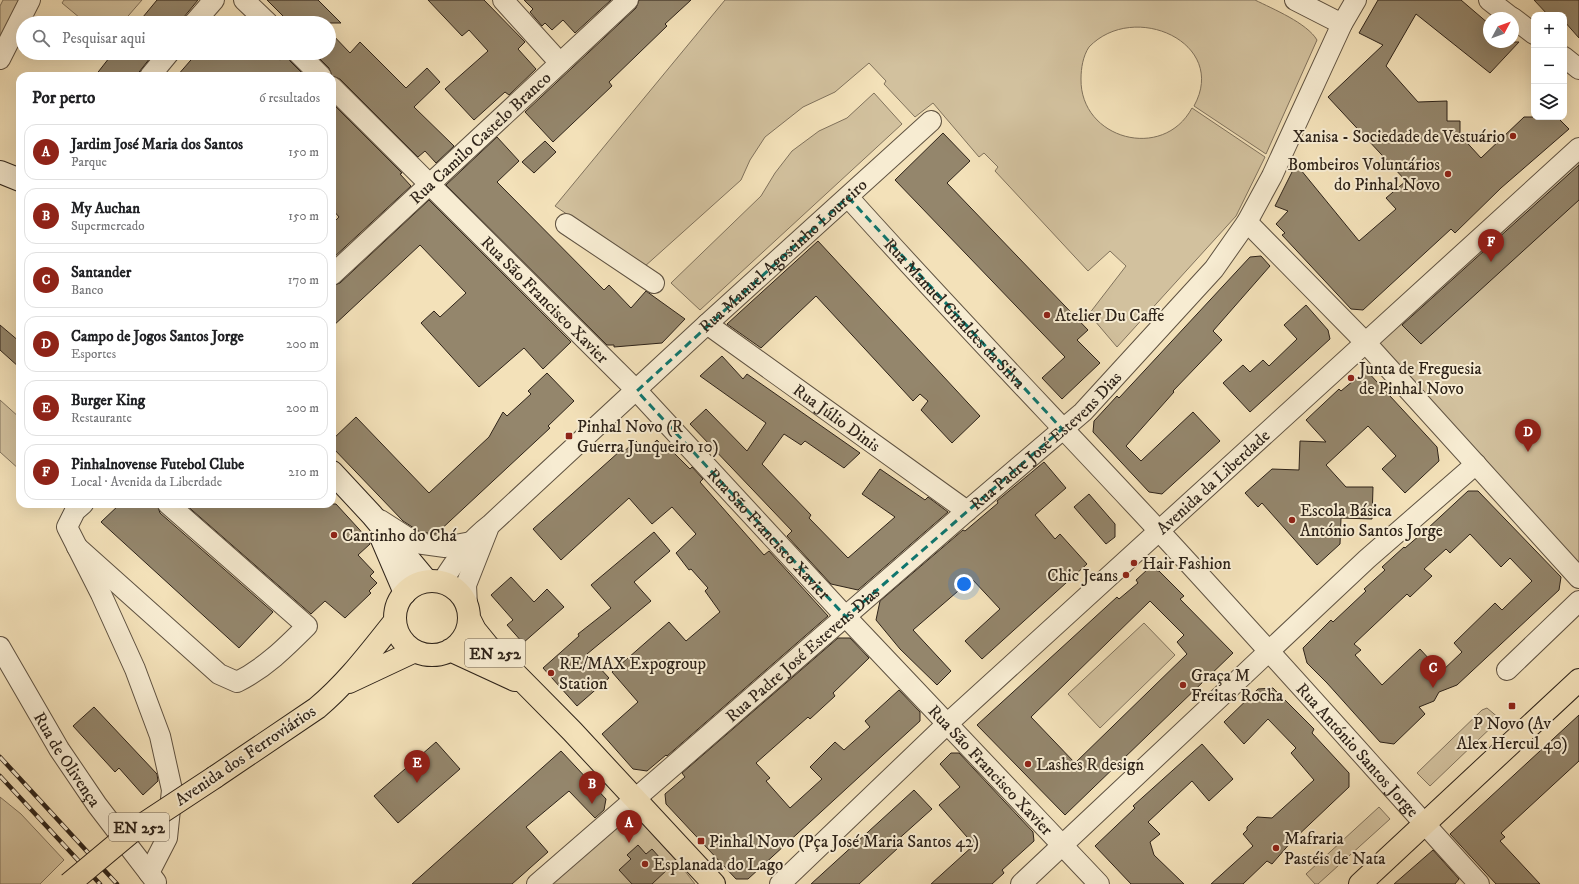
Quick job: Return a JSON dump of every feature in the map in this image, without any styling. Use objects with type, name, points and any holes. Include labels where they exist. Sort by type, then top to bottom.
[{"type":"main road","points":[[0,172],[16,178]]},
{"type":"main road","points":[[336,476],[435,582]]},
{"type":"main road","points":[[372,515],[405,593],[415,585],[435,582]]},
{"type":"main road","name":"EN 252","points":[[435,582],[453,587],[462,596],[475,630],[526,685],[572,731],[714,884]]},
{"type":"main road","name":"EN 252","points":[[395,621],[399,601],[405,593]]},
{"type":"main road","name":"EN 252","points":[[415,651],[433,655],[450,650],[464,636],[468,612]]},
{"type":"main road","points":[[395,621],[402,638],[415,651]]},
{"type":"main road","name":"Avenida dos Ferroviários","points":[[69,884],[130,833],[317,708],[344,684],[395,621]]},
{"type":"main road","name":"EN 252","points":[[450,650],[526,685]]},
{"type":"main road","name":"Avenida dos Ferroviários","points":[[344,684],[415,651]]},
{"type":"main road","points":[[1360,884],[1579,680]]},
{"type":"street","points":[[22,16],[30,0]]},
{"type":"street","points":[[200,16],[214,0]]},
{"type":"street","points":[[244,0],[261,16]]},
{"type":"street","points":[[503,0],[560,63]]},
{"type":"street","name":"Rua Camilo Castelo Branco","points":[[336,271],[628,0]]},
{"type":"street","points":[[1296,0],[1342,24]]},
{"type":"street","name":"Rua Padre José Estevens Dias","points":[[537,884],[634,798],[1083,412],[1214,270],[1247,222],[1272,176],[1342,24],[1356,0]]},
{"type":"street","points":[[1489,0],[1505,12]]},
{"type":"street","points":[[1519,23],[1531,32]]},
{"type":"street","points":[[0,59],[16,28]]},
{"type":"street","points":[[1567,59],[1579,69]]},
{"type":"street","points":[[153,72],[163,60]]},
{"type":"street","points":[[305,60],[317,72]]},
{"type":"street","name":"Rua São Francisco Xavier","points":[[336,91],[637,390],[846,617],[1099,884]]},
{"type":"street","name":"Rua Manuel Agostinho Loureiro","points":[[435,582],[471,542],[707,324],[931,121]]},
{"type":"street","name":"Avenida da Liberdade","points":[[780,884],[947,724],[1579,148]]},
{"type":"street","name":"Rua Manuel Giraldes da Silva","points":[[848,197],[942,301],[1062,429]]},
{"type":"street","points":[[1247,222],[1365,342],[1579,578]]},
{"type":"street","points":[[566,224],[654,283]]},
{"type":"street","name":"Rua Júlio Dinis","points":[[707,324],[967,511]]},
{"type":"street","name":"Rua António Santos Jorge","points":[[1062,429],[1160,531],[1479,884]]},
{"type":"street","points":[[1021,884],[1367,559],[1476,464]]},
{"type":"street","points":[[79,508],[67,528],[101,594],[135,669],[160,736],[172,790],[167,838],[153,879]]},
{"type":"street","points":[[77,546],[219,674],[237,682],[251,675],[280,653],[307,626],[173,508]]},
{"type":"street","points":[[372,515],[416,543],[445,547],[471,542]]},
{"type":"street","points":[[468,612],[466,586],[490,525]]},
{"type":"street","points":[[1507,670],[1579,600]]},
{"type":"street","name":"Rua de Olivença","points":[[0,647],[59,749],[97,805],[153,879]]},
{"type":"highlighted area","points":[[848,197],[1062,429],[846,617],[637,391]]},
{"type":"shaded area","points":[[3,0],[25,0],[0,49],[0,6]]},
{"type":"shaded area","points":[[64,0],[142,0],[128,16],[78,16],[62,3]]},
{"type":"shaded area","points":[[725,0],[1255,0],[1298,22],[1317,40],[1266,154],[1194,106],[1201,83],[1199,64],[1188,47],[1172,35],[1151,28],[1129,28],[1108,33],[1089,47],[1084,58],[1081,71],[1084,100],[1094,116],[1108,129],[1125,136],[1144,138],[1162,135],[1179,125],[1192,108],[1265,157],[1236,216],[1117,347],[1089,314],[1126,266],[1110,251],[1088,271],[995,171],[998,167],[984,153],[979,157],[933,103],[915,117],[884,84],[886,81],[869,63],[835,92],[803,107],[765,137],[750,160],[741,180],[644,267],[555,206]]},
{"type":"shaded area","points":[[874,93],[902,124],[700,310],[671,283],[761,196],[775,173],[792,151],[819,131],[847,118]]},
{"type":"shaded area","points":[[1579,159],[1579,561],[1578,562],[1377,343]]},
{"type":"shaded area","points":[[0,400],[16,414],[16,466],[0,452]]},
{"type":"shaded area","points":[[1144,623],[1175,655],[1100,728],[1068,694]]},
{"type":"shaded area","points":[[1487,708],[1500,719],[1430,786],[1417,773],[1482,710]]},
{"type":"shaded area","points":[[0,797],[21,814],[64,860],[40,884],[0,884]]},
{"type":"shaded area","points":[[1379,807],[1390,819],[1318,884],[1315,884],[1306,874]]},
{"type":"shaded area","points":[[631,816],[640,821],[681,866],[695,884],[550,884]]},
{"type":"building","points":[[157,0],[198,0],[185,16],[144,16]]},
{"type":"building","points":[[267,0],[318,0],[334,16],[283,16]]},
{"type":"building","points":[[428,0],[484,0],[525,42],[518,49],[536,69],[509,95],[505,92],[474,120],[445,89],[488,51],[469,30],[462,36]]},
{"type":"building","points":[[524,0],[611,0],[575,33],[563,20],[552,30],[545,23],[542,26],[530,12],[533,9]]},
{"type":"building","points":[[639,0],[691,0],[665,24],[667,26],[609,82],[612,86],[553,142],[525,112],[636,8]]},
{"type":"building","name":"Bombeiros Voluntários do Pinhal Novo","points":[[1378,0],[1461,0],[1483,19],[1483,48],[1513,48],[1490,73],[1416,14],[1386,66],[1418,102],[1447,101],[1447,121],[1460,121],[1460,135],[1481,158],[1524,117],[1531,117],[1531,120],[1560,120],[1569,129],[1501,188],[1455,233],[1451,229],[1363,310],[1351,309],[1282,235],[1285,233],[1276,224],[1288,211],[1275,206],[1296,164],[1359,241],[1396,209],[1386,198],[1406,181],[1328,97],[1383,45],[1359,33]]},
{"type":"building","points":[[1534,0],[1579,0],[1579,38],[1567,24],[1567,12],[1545,12]]},
{"type":"building","points":[[336,18],[341,23],[336,23]]},
{"type":"building","points":[[336,38],[350,53],[360,42],[406,88],[427,68],[440,82],[414,107],[454,146],[436,163],[425,151],[418,157],[340,79],[336,78],[336,72],[330,72],[329,68],[321,60],[336,60]]},
{"type":"building","points":[[108,60],[149,60],[139,72],[98,72]]},
{"type":"building","points":[[191,60],[290,60],[301,72],[180,72]]},
{"type":"building","points":[[336,107],[402,173],[400,174],[411,186],[336,255],[336,220],[339,217],[336,214]]},
{"type":"building","points":[[943,133],[970,161],[947,183],[1088,330],[1077,340],[1100,363],[1062,399],[1042,378],[1065,357],[895,180]]},
{"type":"building","points":[[497,137],[519,161],[497,182],[604,290],[609,285],[631,308],[646,291],[685,319],[662,343],[614,347],[614,345],[607,345],[446,185]]},
{"type":"building","points":[[545,141],[556,152],[534,173],[522,162]]},
{"type":"building","points":[[1579,165],[1579,200],[1421,344],[1402,325]]},
{"type":"building","points":[[429,200],[571,342],[543,369],[524,348],[479,387],[421,323],[434,311],[440,317],[466,293],[420,245],[336,323],[336,284],[340,283]]},
{"type":"building","points":[[818,241],[980,416],[952,443],[921,410],[928,401],[920,394],[913,401],[816,296],[761,348],[727,324]]},
{"type":"building","points":[[1261,256],[1270,266],[1213,331],[1222,340],[1173,391],[1174,392],[1126,446],[1141,461],[1193,412],[1220,441],[1162,494],[1149,492],[1093,432],[1094,421],[1117,396],[1119,398],[1250,257]]},
{"type":"building","points":[[1306,305],[1328,330],[1330,339],[1250,412],[1223,383],[1243,365],[1250,372],[1263,360],[1269,366],[1297,339],[1284,325]]},
{"type":"building","points":[[0,325],[16,339],[16,364],[0,350]]},
{"type":"building","points":[[722,356],[743,379],[747,374],[860,453],[844,468],[805,441],[801,445],[784,434],[762,464],[811,515],[809,518],[848,558],[895,517],[862,494],[880,469],[925,500],[928,497],[948,512],[858,590],[831,584],[787,536],[792,531],[690,424],[706,409],[747,451],[766,423],[700,376]]},
{"type":"building","points":[[1366,370],[1437,447],[1439,461],[1405,493],[1382,469],[1396,456],[1368,426],[1326,465],[1346,487],[1373,487],[1372,519],[1341,518],[1340,544],[1317,565],[1262,503],[1258,507],[1245,493],[1272,469],[1299,470],[1300,441],[1326,442],[1306,420],[1339,389],[1341,391]]},
{"type":"building","points":[[547,373],[574,401],[548,426],[550,428],[436,534],[420,532],[403,521],[336,451],[336,436],[356,417],[429,493],[489,437],[503,412],[507,416],[531,394],[528,391]]},
{"type":"building","points":[[657,440],[665,449],[668,447],[690,469],[692,467],[703,479],[700,482],[764,555],[769,551],[828,616],[667,756],[666,755],[647,771],[633,769],[602,734],[638,702],[612,672],[669,622],[686,641],[720,612],[705,591],[708,588],[691,569],[689,570],[676,553],[696,534],[672,507],[652,524],[629,498],[561,560],[533,529],[620,451],[622,453],[636,441],[645,451]]},
{"type":"building","points":[[1044,462],[1066,488],[1035,515],[1055,539],[1060,534],[1087,564],[982,659],[965,641],[1000,609],[972,579],[913,630],[951,671],[937,685],[900,649],[876,620],[880,601],[963,530],[965,531],[998,503],[997,501]]},
{"type":"building","points":[[1468,491],[1478,491],[1561,577],[1559,590],[1457,685],[1439,692],[1434,701],[1419,707],[1425,714],[1394,744],[1380,742],[1307,663],[1303,648],[1331,620],[1333,622],[1366,591],[1364,589],[1385,570],[1382,567],[1427,529]],"holes":[[[1470,534],[1501,567],[1510,558],[1532,581],[1502,610],[1495,603],[1454,643],[1462,652],[1441,672],[1420,649],[1382,685],[1355,655],[1361,650],[1354,644],[1407,594],[1410,597],[1432,576],[1424,569],[1446,549],[1450,553]]]},
{"type":"building","points":[[1089,494],[1115,524],[1115,537],[1106,544],[1074,507]]},
{"type":"building","points":[[336,504],[369,540],[370,544],[358,555],[374,572],[370,576],[377,583],[369,591],[371,593],[345,618],[325,601],[311,614],[190,508],[336,508]]},
{"type":"building","points":[[116,508],[158,508],[160,513],[273,612],[239,648],[101,522]]},
{"type":"building","points":[[654,532],[670,551],[634,582],[651,601],[587,654],[609,678],[577,706],[543,668],[579,636],[578,634],[611,608],[591,585]]},
{"type":"building","points":[[1148,569],[1159,571],[1184,596],[1180,599],[1233,653],[1065,815],[977,725],[1117,597],[1119,599],[1138,583],[1136,580]],"holes":[[[1150,601],[1184,635],[1177,642],[1187,654],[1075,763],[1031,717]]]},
{"type":"building","points":[[511,577],[534,602],[547,589],[564,607],[523,643],[507,625],[513,620],[491,595]]},
{"type":"building","points":[[838,638],[850,638],[869,658],[833,693],[835,696],[810,719],[808,717],[756,763],[770,778],[766,781],[790,808],[822,779],[810,767],[835,742],[844,750],[870,727],[865,721],[899,690],[920,712],[920,721],[748,879],[736,879],[666,804],[665,794],[685,777],[682,773]]},
{"type":"building","points":[[1273,688],[1314,729],[1312,733],[1349,773],[1349,787],[1292,841],[1272,864],[1267,861],[1243,884],[1211,884],[1253,846],[1243,834],[1247,830],[1247,827],[1257,817],[1272,818],[1314,780],[1291,753],[1296,748],[1268,719],[1244,744],[1224,722],[1258,689]]},
{"type":"building","points":[[94,707],[157,774],[158,781],[143,795],[119,768],[115,772],[73,726]]},
{"type":"building","points":[[1579,715],[1579,761],[1501,833],[1505,837],[1500,841],[1540,884],[1496,884],[1450,834]]},
{"type":"building","points":[[436,742],[460,769],[398,823],[374,796]]},
{"type":"building","points":[[1202,744],[1233,779],[1209,801],[1192,781],[1148,822],[1160,834],[1150,842],[1154,855],[1184,884],[1131,884],[1095,846],[1135,808],[1133,806]]},
{"type":"building","points":[[561,751],[606,799],[604,810],[595,818],[569,791],[526,827],[548,852],[512,884],[412,884]]},
{"type":"building","points":[[951,753],[959,753],[1033,832],[1034,841],[1002,870],[1004,873],[992,884],[931,884],[974,845],[939,805],[960,787],[940,764]]},
{"type":"building","points":[[914,790],[932,809],[894,843],[898,848],[859,884],[811,884]]},
{"type":"building","name":"Esplanada do Lago","points":[[638,845],[646,854],[652,849],[669,868],[652,884],[632,884],[619,870],[631,859],[627,855]]},
{"type":"building","points":[[1433,850],[1459,879],[1455,884],[1394,884]]},
{"type":"railway","points":[[0,757],[117,884]]},
{"type":"railway","points":[[0,776],[100,884]]},
{"type":"place","name":"Xanisa - Sociedade de Vestuário","points":[[1513,136]]},
{"type":"place","name":"Bombeiros Voluntários do Pinhal Novo","points":[[1448,174]]},
{"type":"place","name":"Pinhalnovense Futebol Clube","points":[[1491,262]]},
{"type":"place","name":"Atelier Du Caffe","points":[[1047,315]]},
{"type":"place","name":"Junta de Freguesia de Pinhal Novo","points":[[1351,378]]},
{"type":"place","name":"Pinhal Novo (R Guerra Junqueiro 10)","points":[[569,436]]},
{"type":"place","name":"Campo de Jogos Santos Jorge","points":[[1528,452]]},
{"type":"place","name":"Escola Básica António Santos Jorge","points":[[1292,520]]},
{"type":"place","name":"Cantinho do Chá","points":[[334,535]]},
{"type":"place","name":"Hair Fashion","points":[[1134,563]]},
{"type":"place","name":"Chic Jeans","points":[[1126,575]]},
{"type":"place","name":"RE/MAX Expogroup Station","points":[[551,673]]},
{"type":"place","name":"Graça M Freitas Rocha","points":[[1183,685]]},
{"type":"place","name":"Santander","points":[[1433,688]]},
{"type":"place","name":"P Novo (Av Alex Hercul 40)","points":[[1512,706]]},
{"type":"place","name":"Lashes R design","points":[[1028,764]]},
{"type":"place","name":"Burger King","points":[[417,783]]},
{"type":"place","name":"My Auchan","points":[[592,804]]},
{"type":"place","name":"Pinhal Novo (Pça José Maria Santos 42)","points":[[701,841]]},
{"type":"place","name":"Jardim José Maria dos Santos","points":[[629,843]]},
{"type":"place","name":"Mafraria Pastéis de Nata","points":[[1276,848]]},
{"type":"place","name":"Esplanada do Lago","points":[[645,864]]}]
